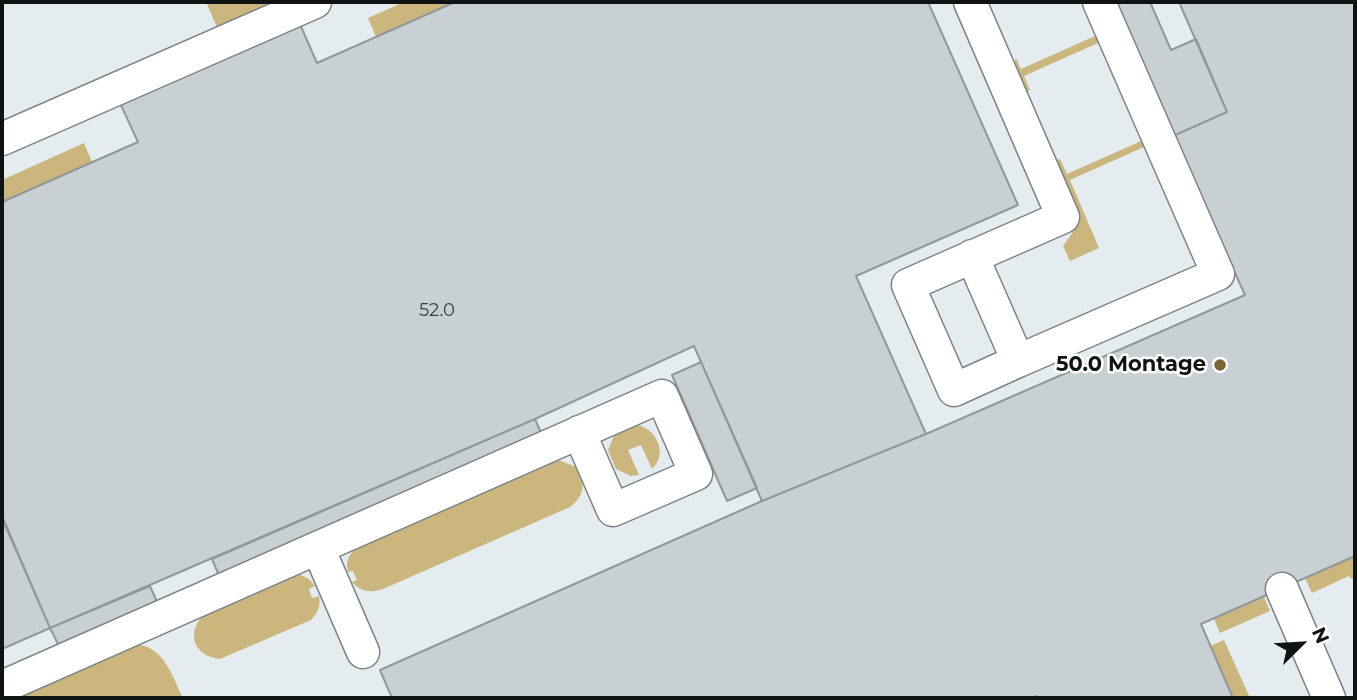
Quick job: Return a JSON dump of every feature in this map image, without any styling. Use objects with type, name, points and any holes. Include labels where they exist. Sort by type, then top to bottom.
[{"type":"lane","points":[[2,139],[315,2]]},
{"type":"lane","points":[[970,2],[1063,216],[908,285],[954,390],[1218,274],[1100,2]]},
{"type":"lane","points":[[972,256],[1018,361]]},
{"type":"lane","points":[[2,687],[579,432]]},
{"type":"lane","points":[[318,548],[363,652]]},
{"type":"lane","points":[[1282,589],[1329,698]]},
{"type":"shaded area","points":[[206,2],[288,2],[219,32]]},
{"type":"shaded area","points":[[404,2],[455,2],[376,37],[368,18]]},
{"type":"shaded area","points":[[1089,22],[1095,23],[1108,53],[1105,58],[1098,43],[1024,76],[1030,90],[1024,93],[1013,67],[1016,58],[1021,69],[1095,36]]},
{"type":"shaded area","points":[[1141,141],[1144,147],[1070,180],[1099,248],[1070,261],[1063,246],[1075,229],[1077,219],[1054,161],[1060,159],[1067,174]]},
{"type":"shaded area","points":[[84,143],[92,162],[2,202],[2,180]]},
{"type":"shaded area","points":[[634,424],[642,426],[654,435],[660,449],[657,463],[652,469],[641,445],[628,450],[639,475],[631,476],[616,469],[608,450],[616,431]]},
{"type":"shaded area","points":[[559,460],[576,467],[581,478],[581,493],[570,507],[383,589],[366,591],[352,582],[357,580],[353,571],[348,572],[347,562],[355,549]]},
{"type":"shaded area","points":[[1355,556],[1355,577],[1351,579],[1349,576],[1312,593],[1305,578]]},
{"type":"shaded area","points":[[301,575],[315,586],[309,589],[312,598],[319,596],[318,609],[311,620],[220,659],[204,654],[199,649],[194,638],[197,623],[202,616],[293,576]]},
{"type":"shaded area","points":[[1264,597],[1270,611],[1220,633],[1214,619]]},
{"type":"shaded area","points":[[1224,640],[1250,698],[1233,698],[1210,646]]},
{"type":"shaded area","points":[[140,645],[156,652],[162,658],[183,698],[12,698],[132,646]]},
{"type":"building","points":[[455,2],[928,2],[1018,205],[856,276],[926,434],[762,501],[694,346],[535,419],[50,628],[2,516],[2,202],[138,142],[119,101],[299,22],[317,63]]},
{"type":"building","points":[[1114,2],[1150,2],[1171,50],[1196,39],[1227,112],[1173,136]]},
{"type":"building","name":"50.0 Montage","points":[[1179,2],[1355,2],[1355,556],[1201,624],[1233,698],[392,698],[380,670],[762,501],[926,434],[1245,295],[1173,136],[1227,112]]},
{"type":"building","points":[[701,362],[757,488],[727,501],[672,375]]},
{"type":"building","points":[[535,419],[546,444],[223,585],[212,559]]},
{"type":"building","points":[[2,518],[50,628],[2,649]]},
{"type":"building","points":[[150,586],[162,613],[64,656],[50,628]]},
{"type":"place","name":"50.0 Montage","points":[[1220,365]]}]
